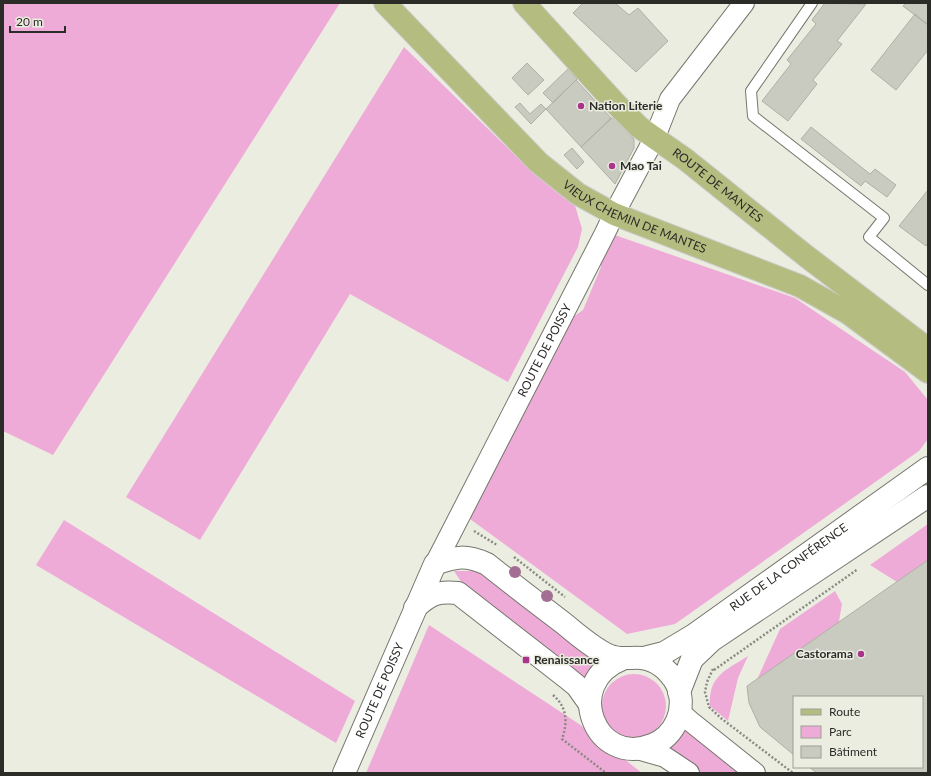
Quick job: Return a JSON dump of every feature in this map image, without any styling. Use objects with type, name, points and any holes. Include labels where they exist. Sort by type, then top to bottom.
[{"type":"main road","name":"VIEUX CHEMIN DE MANTES","points":[[385,3],[539,163],[578,194],[614,214],[800,286],[848,313],[928,372]]},
{"type":"main road","name":"ROUTE DE MANTES","points":[[524,3],[615,103],[640,127],[655,137],[819,266],[928,349]]},
{"type":"street","name":"ROUTE DE POISSY","points":[[344,773],[435,564],[655,137],[670,99],[744,3]]},
{"type":"street","name":"RUE DE LA CONFÉRENCE","points":[[644,658],[664,653],[694,635],[928,468]]},
{"type":"street","name":"RUE DE LA CONFÉRENCE","points":[[680,701],[692,659],[712,640],[928,496]]},
{"type":"street","points":[[435,564],[447,559],[464,556],[487,564],[591,644],[608,655],[622,659],[644,658],[664,668],[674,679],[680,701],[690,722],[755,773]]},
{"type":"street","name":"ROUTE DE POISSY","points":[[415,608],[428,596],[444,592],[458,593],[566,676],[577,686],[589,703]]},
{"type":"street","points":[[622,659],[609,665],[599,676],[592,688],[589,703],[592,717],[603,736],[615,744],[665,757],[689,773]]},
{"type":"street","points":[[637,749],[651,746],[664,739],[674,728],[680,701]]},
{"type":"lane","points":[[812,3],[750,91],[753,116],[884,218],[869,237],[928,284]]},
{"type":"path","points":[[456,524],[482,535],[499,546]]},
{"type":"path","points":[[511,555],[568,599]]},
{"type":"path","points":[[793,773],[722,719],[709,706],[705,692],[707,682],[714,670],[862,566]]},
{"type":"path","points":[[710,665],[714,670]]},
{"type":"path","points":[[551,693],[560,701],[565,712],[566,722],[562,739],[606,773]]},
{"type":"green space","points":[[3,3],[340,3],[53,455],[3,431]]},
{"type":"green space","points":[[404,47],[520,160],[574,202],[582,229],[578,247],[508,382],[350,294],[200,540],[126,497]]},
{"type":"green space","points":[[612,234],[795,298],[905,372],[928,400],[928,439],[919,451],[675,624],[627,634],[470,519],[566,322],[583,310],[601,267],[596,257]]},
{"type":"green space","points":[[64,520],[355,701],[336,743],[36,565]]},
{"type":"green space","points":[[928,524],[928,560],[897,582],[870,565]]},
{"type":"green space","points":[[454,571],[484,571],[601,659],[583,681],[466,589]]},
{"type":"green space","points":[[835,591],[842,604],[838,627],[755,684],[780,629]]},
{"type":"green space","points":[[429,625],[579,724],[642,773],[366,773]]},
{"type":"green space","points":[[748,656],[738,678],[728,721],[710,706],[712,688],[720,675]]},
{"type":"green space","points":[[628,674],[640,674],[657,683],[664,694],[666,706],[664,718],[657,729],[640,738],[628,738],[616,733],[607,724],[602,712],[602,700],[607,688],[616,679]]},
{"type":"green space","points":[[678,724],[740,773],[699,773],[661,744]]},
{"type":"building","points":[[583,3],[615,3],[629,15],[638,8],[668,41],[636,72],[573,13]]},
{"type":"building","points":[[825,3],[866,4],[837,41],[842,44],[813,80],[817,84],[788,121],[762,101],[791,64],[787,60],[816,24],[812,20]]},
{"type":"building","points":[[906,3],[928,3],[928,25],[903,6]]},
{"type":"building","points":[[915,14],[928,25],[928,50],[896,90],[871,70]]},
{"type":"building","points":[[527,63],[544,80],[528,95],[512,78]]},
{"type":"building","points":[[568,69],[577,79],[553,103],[543,93]]},
{"type":"building","points":[[576,80],[611,118],[581,147],[546,109]]},
{"type":"building","points":[[520,103],[530,114],[541,104],[546,109],[531,124],[515,107]]},
{"type":"building","name":"Mao Tai","points":[[613,117],[634,139],[634,148],[615,184],[581,147]]},
{"type":"building","points":[[811,127],[870,174],[875,169],[896,185],[887,197],[865,181],[861,186],[801,139]]},
{"type":"building","points":[[572,148],[584,162],[577,169],[564,155]]},
{"type":"building","points":[[928,190],[928,243],[926,246],[899,226]]},
{"type":"building","name":"Castorama","points":[[928,560],[928,773],[817,773],[810,768],[923,768],[923,696],[793,696],[793,754],[760,727],[749,703],[747,686]]},
{"type":"place","name":"Nation Literie","points":[[581,106]]},
{"type":"place","name":"Mao Tai","points":[[612,166]]},
{"type":"place","name":"Castorama","points":[[861,654]]},
{"type":"place","name":"Renaissance","points":[[526,660]]}]
